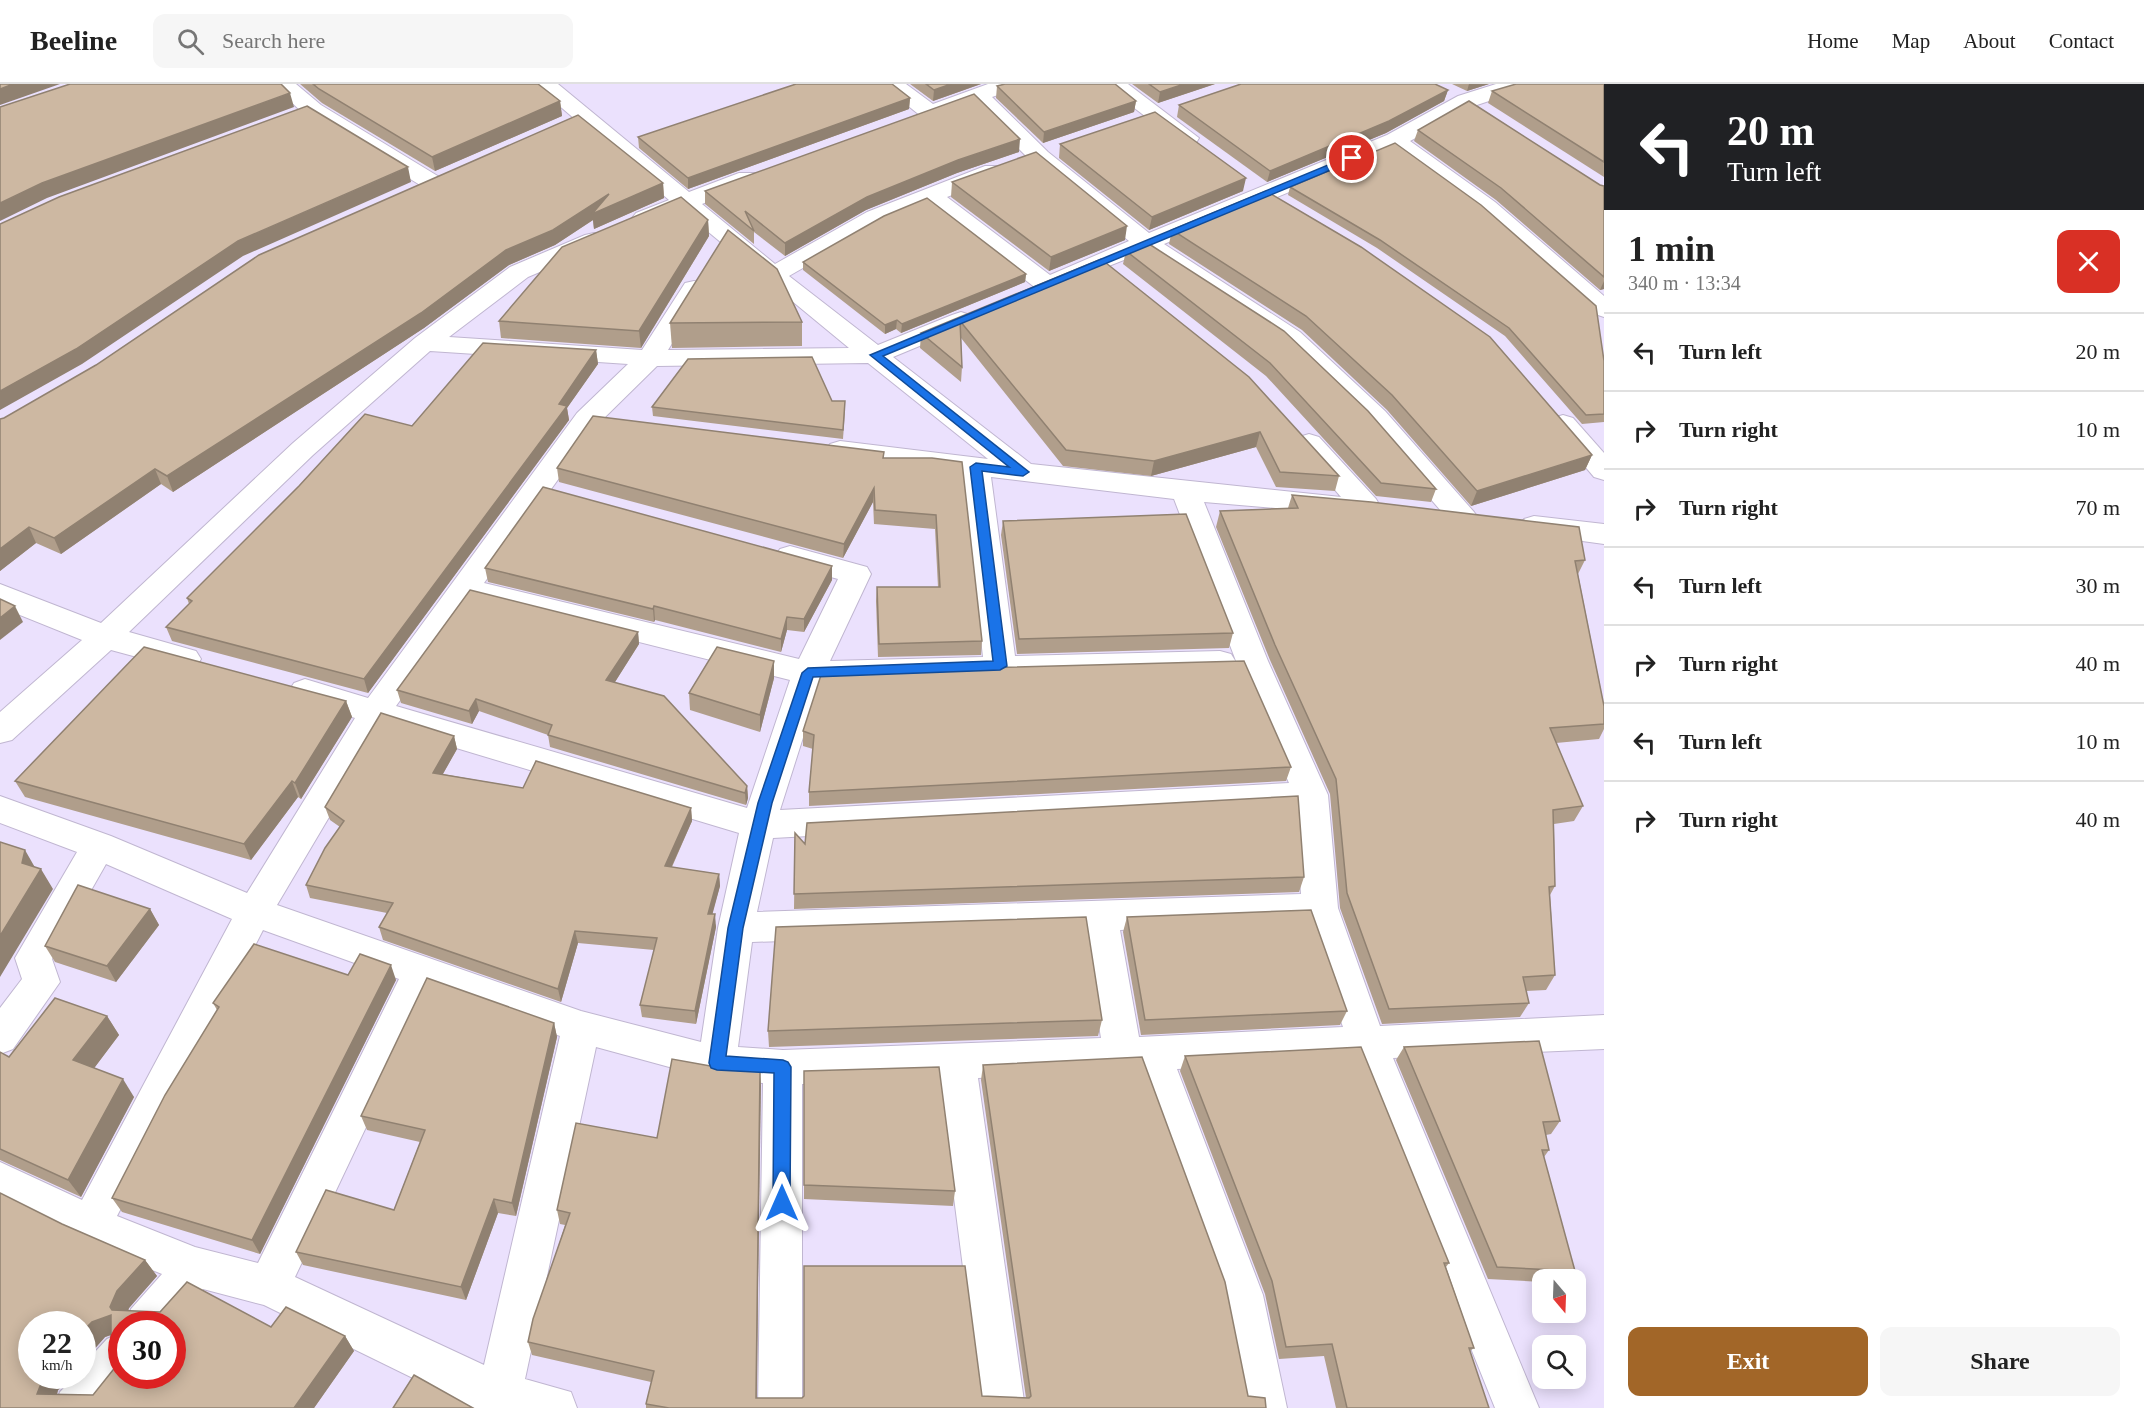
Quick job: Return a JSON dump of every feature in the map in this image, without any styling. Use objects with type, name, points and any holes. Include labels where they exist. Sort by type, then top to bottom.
[{"type":"street","points":[[283,84],[313,110],[433,183]]},
{"type":"street","points":[[545,84],[573,121],[684,201],[773,275],[1023,472]]},
{"type":"street","points":[[892,84],[919,116],[1008,84]]},
{"type":"street","points":[[1114,84],[1210,154]]},
{"type":"street","points":[[930,195],[1036,289],[1110,269],[1145,242],[1395,140],[1466,101],[1517,84]]},
{"type":"street","points":[[1439,88],[1486,114]]},
{"type":"street","points":[[978,96],[1050,153],[1104,207],[1145,242],[1205,279],[1291,338],[1488,521]]},
{"type":"street","points":[[291,118],[313,110]]},
{"type":"street","points":[[1395,140],[1487,207],[1604,309]]},
{"type":"street","points":[[773,275],[875,217],[1050,153]]},
{"type":"street","points":[[0,731],[105,637],[303,449],[424,343],[519,272],[684,201],[774,168]]},
{"type":"street","points":[[90,1225],[254,912],[376,710],[587,419],[650,358],[683,307],[725,234]]},
{"type":"street","points":[[424,343],[650,358],[875,355],[982,311]]},
{"type":"street","points":[[1550,408],[1604,471]]},
{"type":"street","points":[[587,419],[622,423]]},
{"type":"street","points":[[811,446],[1185,491],[1377,508],[1295,428]]},
{"type":"street","points":[[976,467],[1000,666]]},
{"type":"street","points":[[537,487],[571,496]]},
{"type":"street","points":[[1185,491],[1251,661],[1311,795],[1320,908],[1367,1043],[1517,1408]]},
{"type":"street","points":[[1431,515],[1604,534]]},
{"type":"street","points":[[717,1063],[736,928],[758,825],[808,673],[856,574],[765,549]]},
{"type":"street","points":[[464,588],[808,673],[1251,661]]},
{"type":"street","points":[[0,595],[105,637],[218,667]]},
{"type":"street","points":[[274,682],[376,710],[758,825],[1311,795]]},
{"type":"street","points":[[0,809],[99,846],[254,912],[580,1027],[717,1063],[783,1067],[956,1062],[1604,1032]]},
{"type":"street","points":[[0,1037],[40,982],[33,958],[99,846]]},
{"type":"street","points":[[736,928],[1320,908]]},
{"type":"street","points":[[1099,915],[1138,1054],[1242,1295],[1265,1408]]},
{"type":"street","points":[[269,1286],[421,971]]},
{"type":"street","points":[[498,1402],[580,1027]]},
{"type":"street","points":[[956,1062],[1003,1408]]},
{"type":"street","points":[[780,1408],[783,1067]]},
{"type":"street","points":[[0,1181],[90,1225],[195,1267],[269,1286],[498,1402],[555,1408]]},
{"type":"street","points":[[157,1311],[195,1267]]},
{"type":"street","points":[[76,1408],[108,1370]]},
{"type":"building","points":[[0,84],[13,84],[0,89]]},
{"type":"building","points":[[70,84],[281,84],[290,93],[42,183],[0,203],[0,107]]},
{"type":"building","points":[[313,84],[538,84],[560,101],[432,157]]},
{"type":"building","points":[[796,84],[892,84],[910,98],[688,178],[638,137]]},
{"type":"building","points":[[926,84],[951,84],[934,90]]},
{"type":"building","points":[[1005,84],[1115,84],[1136,101],[1044,132],[997,86]]},
{"type":"building","points":[[1149,84],[1184,84],[1160,92]]},
{"type":"building","points":[[1241,84],[1435,84],[1448,90],[1389,121],[1270,171],[1179,105]]},
{"type":"building","points":[[1516,84],[1604,84],[1604,162],[1492,91]]},
{"type":"building","points":[[974,94],[1020,139],[958,160],[867,197],[785,243],[745,211],[754,231],[705,191]]},
{"type":"building","points":[[1469,101],[1604,186],[1604,277],[1501,188],[1418,130]]},
{"type":"building","points":[[307,106],[408,167],[238,241],[76,349],[0,391],[0,224],[59,197]]},
{"type":"building","points":[[1155,112],[1246,178],[1152,217],[1060,144]]},
{"type":"building","points":[[578,115],[663,183],[592,214],[609,194],[553,230],[506,250],[421,313],[167,476],[155,469],[54,538],[29,527],[0,549],[0,419],[96,365],[259,255]]},
{"type":"building","points":[[1395,143],[1481,205],[1596,306],[1604,361],[1604,414],[1586,415],[1509,328],[1380,240],[1290,187]]},
{"type":"building","points":[[1036,152],[1127,226],[1051,257],[952,182]]},
{"type":"building","points":[[1266,191],[1361,247],[1490,337],[1592,455],[1477,491],[1392,395],[1306,316],[1172,230]]},
{"type":"building","points":[[681,197],[708,220],[639,331],[499,321],[562,247]]},
{"type":"building","points":[[927,198],[1026,274],[902,324],[897,320],[885,325],[803,262],[884,216]]},
{"type":"building","points":[[728,230],[777,269],[802,322],[670,323]]},
{"type":"building","points":[[1146,242],[1284,331],[1368,411],[1436,489],[1381,483],[1270,363],[1126,251]]},
{"type":"building","points":[[1101,259],[1249,377],[1339,476],[1280,472],[1260,432],[1154,461],[1066,450],[960,321],[962,367],[921,333]]},
{"type":"building","points":[[483,343],[596,350],[559,404],[567,406],[364,679],[166,627],[192,601],[187,598],[299,486],[365,414],[412,426]]},
{"type":"building","points":[[812,357],[832,401],[845,401],[843,430],[652,407],[688,359]]},
{"type":"building","points":[[593,416],[884,452],[883,458],[932,458],[962,462],[982,641],[879,644],[877,587],[940,587],[936,515],[875,510],[874,488],[844,544],[557,468]]},
{"type":"building","points":[[543,487],[832,566],[804,619],[787,617],[781,639],[654,606],[653,609],[485,568]]},
{"type":"building","points":[[1292,495],[1579,527],[1585,560],[1575,561],[1604,706],[1604,724],[1550,728],[1583,806],[1553,810],[1555,886],[1549,887],[1555,975],[1523,977],[1529,1003],[1389,1009],[1347,893],[1336,779],[1275,645],[1220,511],[1298,508]]},
{"type":"building","points":[[1186,514],[1233,633],[1019,639],[1003,521]]},
{"type":"building","points":[[470,590],[638,632],[606,680],[664,696],[747,786],[745,793],[548,735],[552,725],[476,699],[469,711],[397,690]]},
{"type":"building","points":[[0,599],[15,606],[0,618]]},
{"type":"building","points":[[144,647],[346,701],[295,783],[292,781],[244,844],[15,781]]},
{"type":"building","points":[[717,647],[774,661],[760,715],[689,693]]},
{"type":"building","points":[[1244,661],[1291,767],[809,792],[814,735],[803,731],[822,672]]},
{"type":"building","points":[[381,713],[454,736],[433,773],[523,788],[536,761],[691,808],[665,866],[719,874],[708,914],[715,914],[695,1011],[640,1005],[657,938],[575,931],[558,989],[379,927],[393,903],[306,885],[325,848],[344,821],[325,807]]},
{"type":"building","points":[[1298,796],[1304,877],[794,894],[795,833],[805,844],[807,823]]},
{"type":"building","points":[[0,842],[25,850],[22,863],[41,869],[0,936]]},
{"type":"building","points":[[78,885],[150,909],[107,966],[45,946]]},
{"type":"building","points":[[1311,910],[1347,1011],[1145,1020],[1127,917]]},
{"type":"building","points":[[1086,917],[1102,1020],[768,1031],[776,927]]},
{"type":"building","points":[[254,944],[348,975],[360,954],[391,965],[252,1240],[112,1198],[165,1095],[219,1007],[213,1003]]},
{"type":"building","points":[[427,978],[554,1023],[512,1203],[494,1199],[461,1287],[296,1252],[326,1190],[394,1210],[425,1130],[361,1116]]},
{"type":"building","points":[[55,998],[107,1016],[73,1060],[123,1079],[68,1180],[0,1149],[0,1052],[9,1057]]},
{"type":"building","points":[[1539,1041],[1560,1121],[1543,1122],[1549,1150],[1542,1150],[1574,1269],[1497,1267],[1404,1047]]},
{"type":"building","points":[[1361,1047],[1449,1263],[1444,1263],[1474,1348],[1469,1348],[1489,1408],[1347,1408],[1332,1344],[1286,1347],[1272,1281],[1185,1056]]},
{"type":"building","points":[[1142,1057],[1225,1282],[1248,1396],[1265,1398],[1266,1408],[669,1408],[646,1404],[654,1371],[528,1342],[533,1319],[570,1213],[557,1210],[576,1123],[657,1138],[672,1059],[716,1067],[760,1070],[756,1398],[802,1398],[804,1396],[804,1266],[965,1266],[982,1396],[1029,1398],[1031,1396],[983,1065]]},
{"type":"building","points":[[939,1067],[955,1191],[804,1185],[804,1071]]},
{"type":"building","points":[[0,1193],[62,1224],[145,1260],[117,1291],[110,1307],[112,1310],[136,1311],[108,1311],[108,1316],[96,1321],[96,1311],[18,1311],[18,1389],[39,1389],[37,1394],[93,1395],[108,1376],[108,1389],[186,1389],[186,1311],[161,1311],[187,1282],[271,1327],[286,1307],[345,1336],[294,1408],[0,1408]]},
{"type":"building","points":[[414,1375],[473,1408],[393,1408]]},
{"type":"route","points":[[782,1203],[783,1067],[717,1063],[736,928],[758,825],[765,803],[808,673],[1000,666],[976,467],[1023,472],[875,355],[1352,158]]}]
